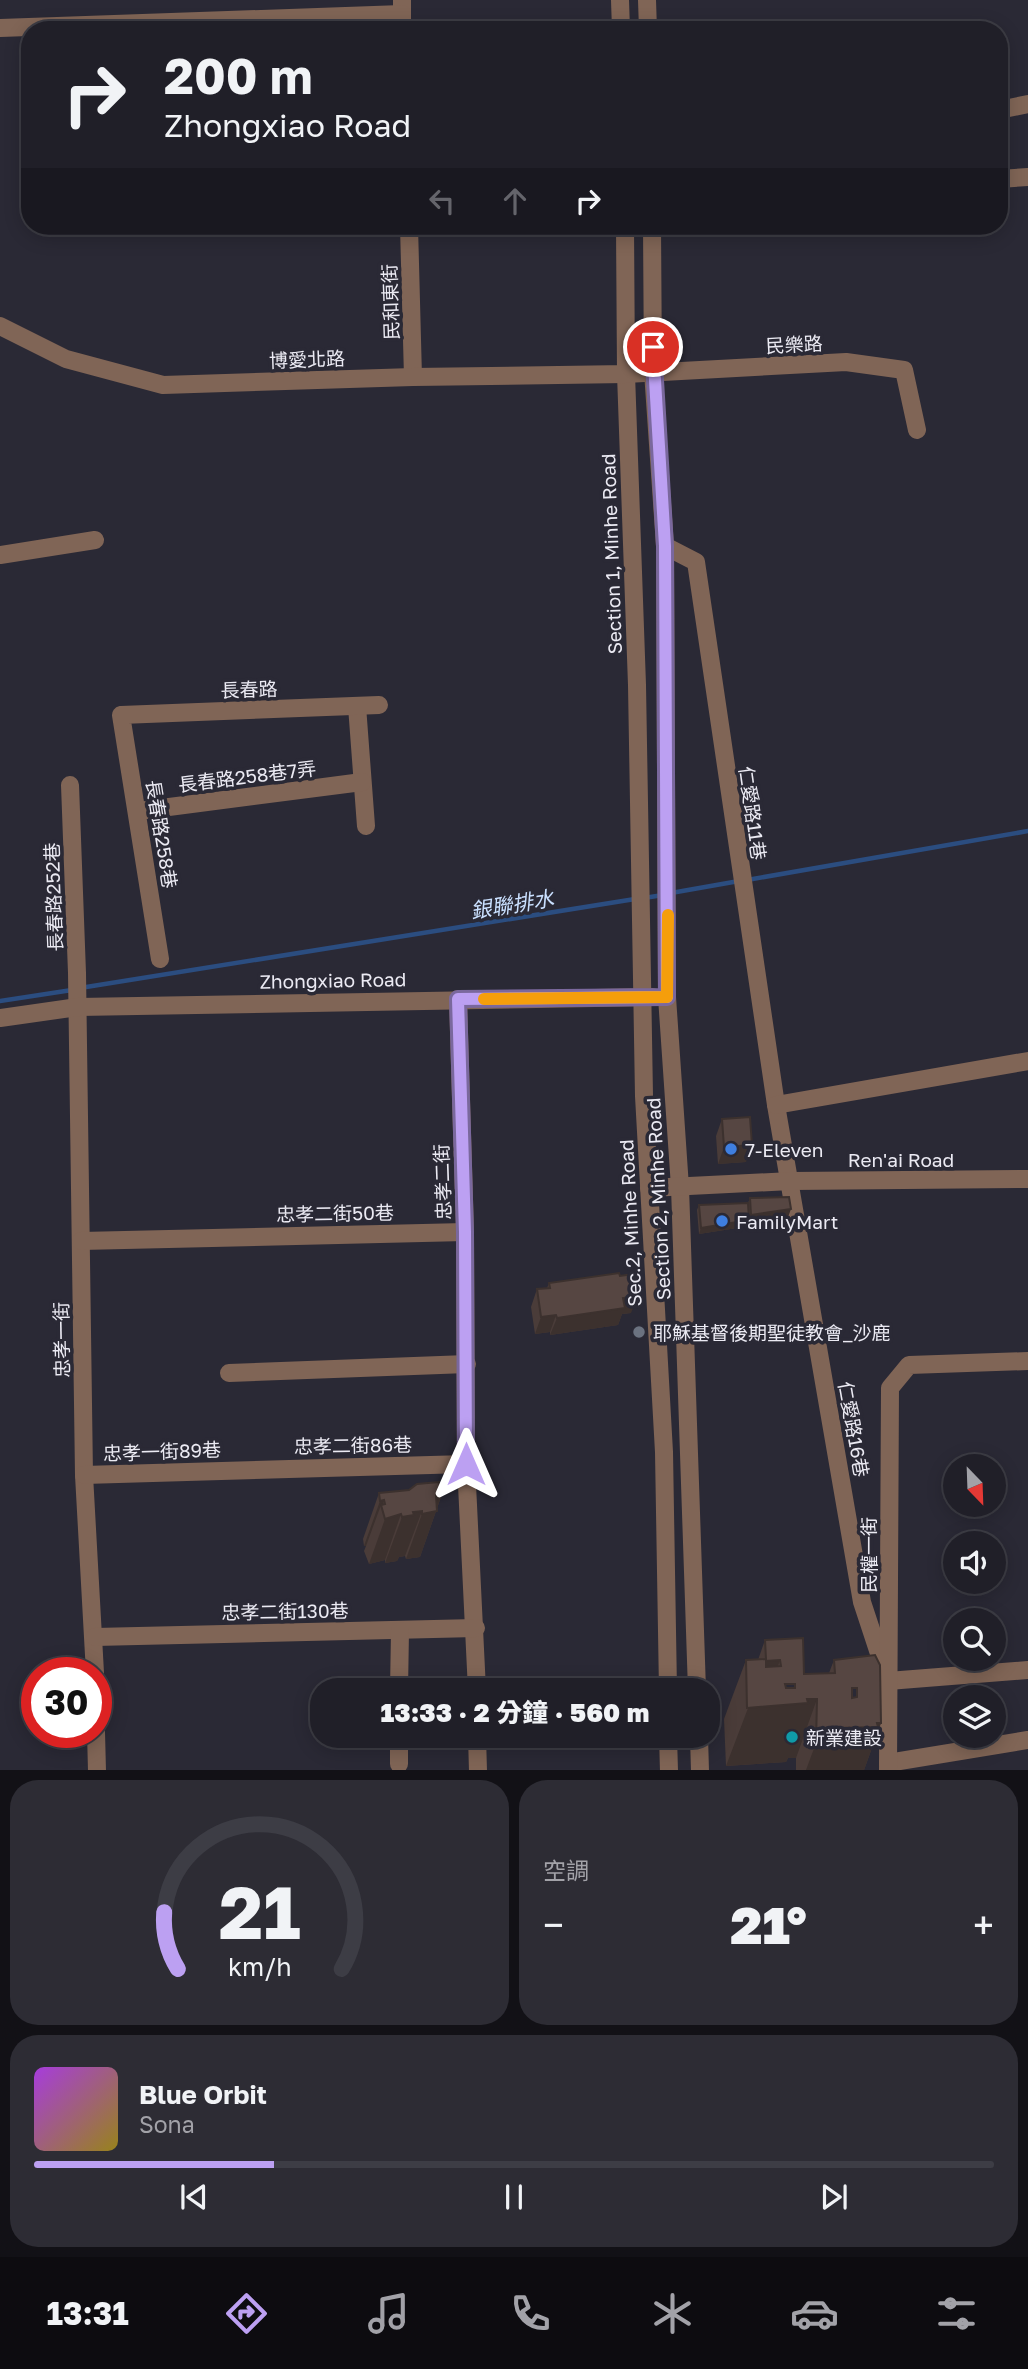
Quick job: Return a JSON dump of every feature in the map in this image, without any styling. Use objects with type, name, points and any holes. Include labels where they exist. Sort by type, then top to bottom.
[{"type":"street","points":[[620,0],[621,21]]},
{"type":"street","points":[[647,0],[648,21]]},
{"type":"street","points":[[216,21],[402,15]]},
{"type":"street","points":[[0,28],[21,27]]},
{"type":"street","points":[[1008,108],[1028,104]]},
{"type":"street","points":[[1008,178],[1028,177]]},
{"type":"street","name":"民和東街","points":[[409,235],[414,377]]},
{"type":"street","name":"Section 1, Minhe Road","points":[[625,235],[626,374],[637,685]]},
{"type":"street","points":[[637,685],[666,687],[665,546],[653,372],[652,235]]},
{"type":"street","name":"博愛北路","points":[[0,326],[66,359],[163,385],[626,374]]},
{"type":"street","name":"民樂路","points":[[626,374],[846,362],[904,370],[917,430]]},
{"type":"street","points":[[0,555],[95,540]]},
{"type":"street","name":"仁愛路11巷","points":[[665,546],[696,562],[776,1105],[791,1181]]},
{"type":"street","name":"Sec.2, Minhe Road","points":[[637,685],[642,997],[649,1188],[664,1452],[668,1678]]},
{"type":"street","name":"Section 2, Minhe Road","points":[[666,687],[667,997],[680,1187],[697,1678]]},
{"type":"street","name":"長春路","points":[[121,715],[379,705]]},
{"type":"street","points":[[357,706],[366,826]]},
{"type":"street","name":"長春路258巷","points":[[121,715],[160,959]]},
{"type":"street","name":"長春路258巷7弄","points":[[138,811],[362,782]]},
{"type":"street","name":"長春路252巷","points":[[70,785],[78,1007]]},
{"type":"street","name":"Zhongxiao Road","points":[[0,1018],[78,1007],[667,997]]},
{"type":"street","name":"忠孝二街","points":[[458,999],[465,1232],[466,1464],[477,1678]]},
{"type":"street","name":"忠孝一街","points":[[78,1007],[84,1475],[95,1657]]},
{"type":"street","points":[[776,1105],[1028,1061]]},
{"type":"street","name":"Ren'ai Road","points":[[649,1188],[791,1181],[1028,1180]]},
{"type":"street","name":"仁愛路16巷","points":[[791,1181],[862,1602],[888,1681]]},
{"type":"street","name":"忠孝二街50巷","points":[[81,1241],[465,1232]]},
{"type":"street","name":"民權一街","points":[[1028,1361],[909,1365],[890,1388],[888,1767],[1028,1740]]},
{"type":"street","points":[[229,1373],[467,1364]]},
{"type":"street","name":"忠孝二街86巷","points":[[242,1469],[466,1464]]},
{"type":"street","name":"忠孝一街89巷","points":[[84,1475],[242,1469]]},
{"type":"street","name":"忠孝二街130巷","points":[[95,1637],[476,1628]]},
{"type":"street","points":[[399,1678],[400,1631]]},
{"type":"street","points":[[888,1681],[1028,1670]]},
{"type":"street","points":[[96,1748],[97,1770]]},
{"type":"street","points":[[399,1748],[399,1763]]},
{"type":"street","points":[[477,1748],[478,1770]]},
{"type":"street","points":[[668,1748],[669,1770]]},
{"type":"street","points":[[699,1748],[700,1770]]},
{"type":"building","points":[[750,1117],[752,1145],[724,1147],[722,1119]]},
{"type":"building","points":[[789,1197],[791,1209],[751,1215],[750,1198]]},
{"type":"building","name":"FamilyMart","points":[[748,1203],[749,1220],[701,1228],[699,1205]]},
{"type":"building","points":[[619,1273],[620,1276],[634,1274],[638,1296],[623,1298],[625,1308],[557,1318],[556,1315],[541,1317],[537,1289],[550,1288],[549,1283]]},
{"type":"building","points":[[439,1482],[442,1494],[436,1495],[437,1511],[422,1514],[422,1511],[413,1512],[414,1515],[402,1517],[401,1514],[385,1519],[381,1505],[385,1504],[384,1500],[380,1501],[379,1493],[409,1490],[417,1484]]},
{"type":"building","points":[[803,1638],[804,1674],[835,1673],[834,1660],[875,1655],[880,1665],[881,1723],[877,1723],[878,1727],[838,1728],[838,1742],[816,1743],[817,1699],[807,1699],[808,1703],[747,1708],[746,1660],[766,1659],[765,1640]],"holes":[[[780,1660],[781,1666],[766,1667],[766,1661]],[[785,1684],[795,1684],[795,1688],[786,1688]],[[852,1688],[857,1688],[857,1697],[852,1698]]]},
{"type":"waterway","name":"銀聯排水","points":[[747,880],[1028,831]]},
{"type":"waterway","name":"銀聯排水","points":[[671,893],[739,881]]},
{"type":"waterway","name":"銀聯排水","points":[[644,898],[663,895]]},
{"type":"waterway","name":"銀聯排水","points":[[80,988],[635,899]]},
{"type":"waterway","name":"銀聯排水","points":[[0,1001],[72,990]]},
{"type":"slow traffic","points":[[484,999],[667,997],[668,915]]},
{"type":"place","name":"7-Eleven","points":[[731,1149]]},
{"type":"place","name":"FamilyMart","points":[[722,1221]]},
{"type":"place","name":"耶穌基督後期聖徒教會_沙鹿","points":[[639,1332]]},
{"type":"place","name":"新業建設","points":[[792,1737]]},
{"type":"route","points":[[466,1464],[465,1232],[458,999],[667,997],[665,546],[653,347]]}]
